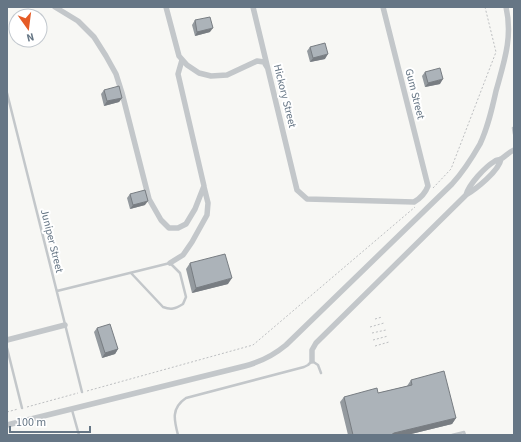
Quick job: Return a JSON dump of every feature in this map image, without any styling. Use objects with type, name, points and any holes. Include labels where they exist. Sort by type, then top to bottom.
[{"type":"street","points":[[55,7],[78,21],[94,37],[116,74],[149,199],[161,220],[169,228],[178,228],[186,224],[195,209],[204,186]]},
{"type":"street","points":[[166,7],[179,56],[187,65],[199,73],[211,76],[227,75],[256,61],[264,62],[268,68]]},
{"type":"street","name":"Hickory Street","points":[[253,7],[297,190],[307,199],[414,202],[429,188]]},
{"type":"street","name":"Gum Street","points":[[384,7],[429,188]]},
{"type":"street","points":[[7,425],[252,364],[276,353],[291,341],[452,184],[470,160],[480,143],[487,125],[506,51],[509,30],[506,7]]},
{"type":"street","points":[[170,263],[183,255],[192,242],[207,215],[208,203],[178,74],[182,60]]},
{"type":"street","points":[[312,361],[312,350],[316,343],[466,195],[475,180],[493,162],[501,159],[514,150]]},
{"type":"street","points":[[7,340],[65,325]]},
{"type":"lane","name":"Juniper Street","points":[[7,93],[82,392]]},
{"type":"lane","points":[[513,128],[514,134]]},
{"type":"lane","points":[[57,291],[170,263],[180,273],[186,297],[183,304],[177,308],[169,309],[163,307],[131,273]]},
{"type":"lane","points":[[7,348],[22,408]]},
{"type":"lane","points":[[178,435],[175,412],[178,405],[186,398],[304,367],[312,361],[318,365],[321,373]]},
{"type":"lane","points":[[72,409],[79,435]]},
{"type":"lane","points":[[452,435],[464,432],[465,435]]},
{"type":"path","points":[[429,188],[451,169],[496,52],[485,7]]},
{"type":"path","points":[[7,412],[254,345],[415,207]]},
{"type":"path","points":[[375,318],[382,317]]},
{"type":"path","points":[[370,327],[384,323]]},
{"type":"path","points":[[372,333],[386,330]]},
{"type":"path","points":[[373,340],[388,336]]},
{"type":"path","points":[[375,346],[389,342]]},
{"type":"building","points":[[210,17],[213,28],[197,32],[195,20]]},
{"type":"building","points":[[325,43],[328,54],[313,58],[310,47]]},
{"type":"building","points":[[440,68],[443,79],[428,83],[425,72]]},
{"type":"building","points":[[119,86],[122,98],[107,101],[104,90]]},
{"type":"building","points":[[145,190],[148,201],[133,205],[130,194]]},
{"type":"building","points":[[225,254],[232,278],[196,288],[190,263]]},
{"type":"building","points":[[110,324],[118,349],[105,353],[97,328]]},
{"type":"building","points":[[444,371],[456,418],[391,435],[353,435],[344,397],[377,388],[378,393],[412,385],[411,380]]}]
